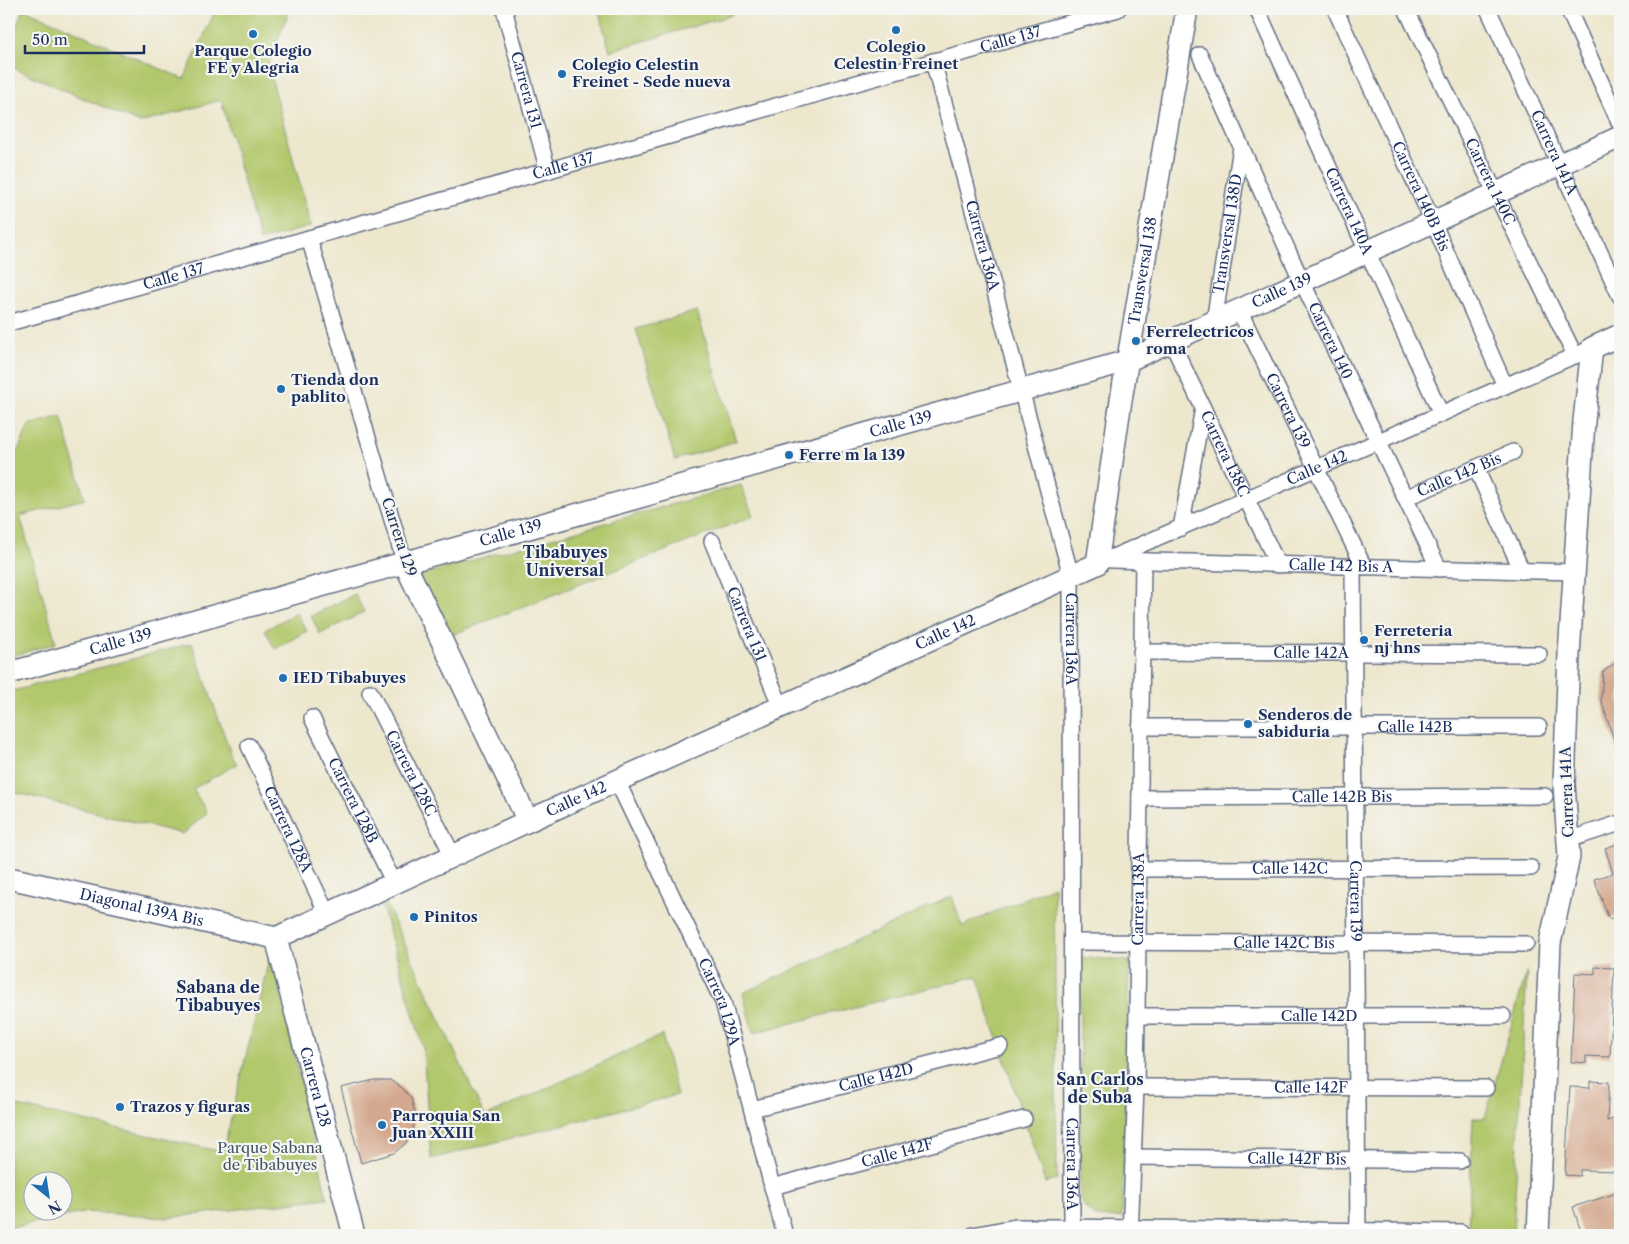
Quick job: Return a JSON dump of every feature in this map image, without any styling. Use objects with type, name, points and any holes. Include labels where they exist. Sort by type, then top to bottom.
[{"type":"street","name":"Carrera 131","points":[[504,9],[548,170]]},
{"type":"street","name":"Calle 137","points":[[9,323],[1118,9]]},
{"type":"street","name":"Transversal 138","points":[[1102,562],[1127,361],[1187,9]]},
{"type":"street","name":"Carrera 140A","points":[[1257,9],[1441,414]]},
{"type":"street","name":"Carrera 140B Bis","points":[[1335,9],[1433,222],[1505,386]]},
{"type":"street","name":"Carrera 140C","points":[[1406,9],[1496,194],[1583,352]]},
{"type":"street","name":"Carrera 141A","points":[[1488,9],[1620,296]]},
{"type":"street","points":[[1568,9],[1620,124]]},
{"type":"street","name":"Carrera 140","points":[[1200,55],[1302,282],[1439,569]]},
{"type":"street","name":"Carrera 136A","points":[[934,61],[1071,576],[1072,1231]]},
{"type":"street","name":"Calle 139","points":[[9,673],[1127,361],[1620,137]]},
{"type":"street","name":"Transversal 138D","points":[[1214,322],[1241,147]]},
{"type":"street","name":"Carrera 129","points":[[309,238],[405,564],[528,821]]},
{"type":"street","name":"Carrera 139","points":[[1239,310],[1316,469],[1358,567],[1352,653],[1358,1233]]},
{"type":"street","name":"Calle 142","points":[[276,938],[528,821],[1102,562],[1620,335]]},
{"type":"street","name":"Carrera 138C","points":[[1170,341],[1278,566]]},
{"type":"street","name":"Carrera 141A","points":[[1538,1235],[1550,943],[1566,874],[1568,840],[1564,784],[1574,572],[1584,421],[1583,352]]},
{"type":"street","points":[[1181,528],[1203,408]]},
{"type":"street","name":"Calle 142 Bis","points":[[1405,498],[1513,452]]},
{"type":"street","points":[[1476,468],[1522,571]]},
{"type":"street","name":"Carrera 131","points":[[712,542],[781,707]]},
{"type":"street","name":"Calle 142 Bis A","points":[[1102,562],[1574,572]]},
{"type":"street","name":"Carrera 138A","points":[[1130,1232],[1136,1087],[1143,562]]},
{"type":"street","name":"Calle 142A","points":[[1142,652],[1539,654]]},
{"type":"street","name":"Carrera 128C","points":[[370,692],[453,856]]},
{"type":"street","name":"Carrera 128B","points":[[312,718],[394,883]]},
{"type":"street","name":"Calle 142B","points":[[1140,727],[1539,727]]},
{"type":"street","name":"Carrera 128A","points":[[249,746],[328,914]]},
{"type":"street","name":"Carrera 129A","points":[[617,781],[723,1002],[785,1235]]},
{"type":"street","name":"Calle 142B Bis","points":[[1140,798],[1545,796]]},
{"type":"street","points":[[1568,840],[1620,823]]},
{"type":"street","name":"Calle 142C","points":[[1139,868],[1531,868]]},
{"type":"street","name":"Diagonal 139A Bis","points":[[9,878],[276,938]]},
{"type":"street","name":"Carrera 128","points":[[276,938],[354,1235]]},
{"type":"street","name":"Calle 142C Bis","points":[[1072,942],[1526,944]]},
{"type":"street","name":"Calle 142D","points":[[1137,1016],[1503,1016]]},
{"type":"street","name":"Calle 142D","points":[[752,1109],[1000,1046]]},
{"type":"street","name":"Calle 142F","points":[[1136,1087],[1486,1088]]},
{"type":"street","name":"Calle 142F","points":[[772,1187],[1024,1119]]},
{"type":"street","name":"Calle 142F Bis","points":[[1134,1157],[1460,1161]]},
{"type":"street","points":[[973,1235],[1015,1227],[1072,1231],[1130,1232],[1460,1232]]},
{"type":"green space","points":[[24,9],[184,79],[216,9],[290,9],[268,65],[311,226],[260,241],[221,100],[140,123],[9,66],[9,43]]},
{"type":"green space","points":[[598,9],[730,9],[732,15],[610,51]]},
{"type":"green space","points":[[697,311],[736,441],[675,460],[636,329]]},
{"type":"green space","points":[[61,416],[85,499],[20,516],[56,643],[9,657],[9,472],[29,425]]},
{"type":"green space","points":[[741,485],[753,516],[449,636],[417,576]]},
{"type":"green space","points":[[355,594],[364,612],[320,634],[311,616]]},
{"type":"green space","points":[[296,613],[307,631],[275,649],[265,630]]},
{"type":"green space","points":[[192,643],[231,754],[237,764],[193,789],[207,813],[183,834],[9,791],[9,692]]},
{"type":"green space","points":[[1054,886],[1057,1180],[1045,1183],[977,976],[753,1033],[743,993],[952,896],[962,926]]},
{"type":"green space","points":[[383,897],[485,1117],[662,1035],[677,1095],[431,1159],[423,1048],[380,899]]},
{"type":"green space","name":"Parque Sabana de Tibabuyes","points":[[271,951],[327,1198],[168,1218],[87,1212],[72,1215],[72,1172],[22,1172],[22,1222],[38,1222],[9,1228],[9,1104],[223,1152]]},
{"type":"green space","points":[[1080,957],[1129,961],[1122,1217],[1097,1217],[1088,1211],[1080,1199]]},
{"type":"green space","points":[[1527,970],[1513,1235],[1468,1235],[1473,1118],[1485,1118]]},
{"type":"building","points":[[1620,659],[1620,752],[1618,752],[1601,700],[1603,672]]},
{"type":"building","points":[[1620,843],[1620,915],[1609,919],[1594,879],[1613,873],[1605,848]]},
{"type":"building","points":[[1595,967],[1614,968],[1610,1057],[1586,1056],[1586,1063],[1571,1062],[1575,973],[1595,974]]},
{"type":"building","name":"Parroquia San Juan XXIII","points":[[374,1080],[390,1080],[401,1087],[411,1098],[416,1117],[412,1133],[405,1144],[394,1153],[361,1163],[341,1088]]},
{"type":"building","points":[[1590,1081],[1609,1082],[1607,1121],[1620,1117],[1620,1171],[1580,1170],[1580,1176],[1565,1175],[1570,1087],[1590,1088]]},
{"type":"building","points":[[1620,1192],[1620,1234],[1582,1235],[1573,1207]]},
{"type":"place","name":"Colegio Celestin Freinet","points":[[896,30]]},
{"type":"place","name":"Parque Colegio FE y Alegria","points":[[253,34]]},
{"type":"place","name":"Colegio Celestin Freinet - Sede nueva","points":[[562,74]]},
{"type":"place","name":"Ferrelectricos roma","points":[[1136,341]]},
{"type":"place","name":"Tienda don pablito","points":[[281,389]]},
{"type":"place","name":"Ferre m la 139","points":[[789,455]]},
{"type":"place","name":"Ferreteria nj hns","points":[[1364,640]]},
{"type":"place","name":"IED Tibabuyes","points":[[283,678]]},
{"type":"place","name":"Senderos de sabiduria","points":[[1248,724]]},
{"type":"place","name":"Pinitos","points":[[414,917]]},
{"type":"place","name":"Trazos y figuras","points":[[120,1107]]},
{"type":"place","name":"Parroquia San Juan XXIII","points":[[382,1125]]},
{"type":"district","name":"Tibabuyes Universal","points":[[565,561]]},
{"type":"district","name":"Sabana de Tibabuyes","points":[[218,996]]},
{"type":"district","name":"San Carlos de Suba","points":[[1100,1088]]}]
